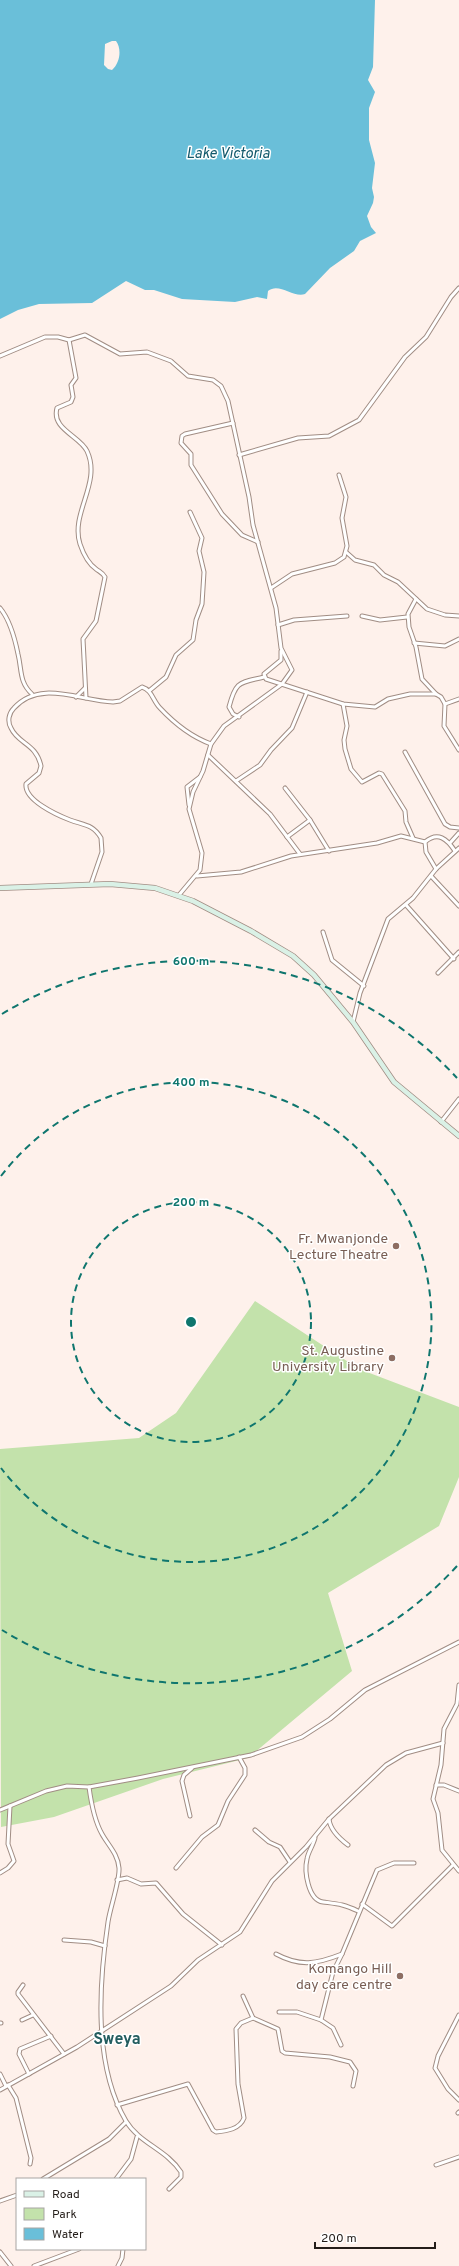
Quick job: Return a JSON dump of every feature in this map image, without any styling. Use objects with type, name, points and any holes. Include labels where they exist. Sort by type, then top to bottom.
[{"type":"main road","points":[[0,888],[91,884],[144,886],[179,895],[218,913],[293,956],[323,985],[353,1022],[394,1082],[459,1136]]},
{"type":"street","points":[[239,455],[298,438],[329,436],[359,420],[405,357],[426,337],[450,297],[459,288]]},
{"type":"street","points":[[0,356],[45,337],[58,337],[69,340],[85,335],[120,354],[147,352],[171,361],[188,376],[213,380],[221,386],[232,422],[258,542],[271,588],[278,625],[281,660],[266,672],[264,677]]},
{"type":"street","points":[[69,340],[76,378],[71,386],[73,396],[71,402],[57,408],[57,418],[66,431],[83,446],[89,459],[90,488],[80,516],[78,536],[84,553],[94,567],[104,574],[106,581],[96,621],[83,639],[86,698]]},
{"type":"street","points":[[232,422],[185,434],[182,436],[181,443],[190,452],[191,465],[225,518],[242,535],[258,542]]},
{"type":"street","points":[[271,588],[292,574],[339,562],[346,552],[346,538],[342,522],[346,497],[339,475]]},
{"type":"street","points":[[150,691],[166,677],[176,655],[193,640],[196,620],[202,604],[204,572],[199,554],[202,538],[190,512]]},
{"type":"street","points":[[346,552],[355,560],[374,565],[384,575],[398,582],[433,612],[459,616]]},
{"type":"street","points":[[416,599],[407,617],[422,679],[444,700],[444,726],[459,750]]},
{"type":"street","points":[[0,608],[16,645],[21,681],[32,694]]},
{"type":"street","points":[[278,625],[294,620],[347,616]]},
{"type":"street","points":[[362,616],[384,620],[407,617]]},
{"type":"street","points":[[414,643],[445,646],[459,639]]},
{"type":"street","points":[[189,809],[193,792],[200,777],[211,744],[220,730],[282,684],[291,674],[292,670],[281,648]]},
{"type":"street","points":[[239,717],[232,714],[229,708],[239,685],[245,680],[264,677],[343,704],[375,707],[388,698],[410,694],[436,694]]},
{"type":"street","points":[[91,884],[102,848],[99,834],[84,823],[69,820],[38,803],[26,789],[26,784],[39,772],[41,766],[40,760],[33,748],[12,730],[9,720],[10,712],[16,705],[32,694],[54,693],[114,702],[125,698],[140,687],[150,691],[162,710],[195,738],[211,744]]},
{"type":"street","points":[[76,697],[85,688]]},
{"type":"street","points":[[236,781],[260,766],[271,750],[292,728],[307,692]]},
{"type":"street","points":[[445,704],[459,699]]},
{"type":"street","points":[[343,704],[347,726],[344,744],[351,769],[362,782],[379,773],[382,774],[405,810],[406,822],[414,838]]},
{"type":"street","points":[[405,752],[445,824],[450,827],[459,828]]},
{"type":"street","points":[[208,754],[270,814],[300,854]]},
{"type":"street","points":[[179,895],[197,876],[202,863],[202,853],[189,809],[187,787],[200,777]]},
{"type":"street","points":[[285,788],[310,820],[329,851]]},
{"type":"street","points":[[287,837],[310,820]]},
{"type":"street","points":[[450,843],[459,833]]},
{"type":"street","points":[[197,876],[252,870],[300,854],[377,843],[401,836],[414,838],[425,842]]},
{"type":"street","points":[[425,842],[433,837],[440,836],[450,843],[455,851]]},
{"type":"street","points":[[425,842],[426,852],[436,869]]},
{"type":"street","points":[[353,1022],[384,925],[392,914],[406,905],[436,869],[459,848]]},
{"type":"street","points":[[431,876],[459,906]]},
{"type":"street","points":[[406,905],[454,959]]},
{"type":"street","points":[[323,932],[332,960],[364,986]]},
{"type":"street","points":[[438,973],[454,959],[459,952]]},
{"type":"street","points":[[442,1122],[459,1100]]},
{"type":"street","points":[[0,1810],[46,1791],[67,1786],[89,1787],[259,1753],[312,1732],[365,1690],[459,1642]]},
{"type":"street","points":[[459,1685],[458,1700],[446,1722],[433,1799],[439,1817],[440,1845],[453,1865],[459,1871]]},
{"type":"street","points":[[0,2090],[64,2054],[171,1986],[198,1960],[222,1945],[243,1929],[264,1891],[315,1837],[329,1819],[386,1765],[406,1753],[443,1743]]},
{"type":"street","points":[[176,1868],[202,1837],[218,1825],[228,1802],[245,1775],[245,1768],[240,1757]]},
{"type":"street","points":[[190,1816],[182,1781],[184,1775],[193,1766]]},
{"type":"street","points":[[436,1785],[444,1785],[459,1791]]},
{"type":"street","points":[[89,1787],[98,1827],[118,1862],[117,1880],[105,1946],[100,1988],[105,2061],[117,2105],[126,2122],[137,2137],[163,2154],[181,2172],[180,2177],[169,2189]]},
{"type":"street","points":[[0,1873],[8,1868],[14,1861],[8,1839],[10,1806]]},
{"type":"street","points":[[329,1819],[339,1837],[348,1845]]},
{"type":"street","points":[[255,1830],[269,1842],[279,1846],[290,1862]]},
{"type":"street","points":[[315,1837],[306,1866],[311,1892],[314,1897],[322,1902],[338,1903],[358,1911]]},
{"type":"street","points":[[321,2020],[333,1972],[342,1954],[358,1911],[369,1892],[373,1877],[377,1870],[394,1863],[414,1863]]},
{"type":"street","points":[[362,1904],[392,1926],[453,1865]]},
{"type":"street","points":[[117,1880],[127,1878],[141,1884],[156,1883],[183,1914],[222,1945]]},
{"type":"street","points":[[64,1940],[90,1942],[105,1946]]},
{"type":"street","points":[[276,1954],[290,1962],[308,1963],[342,1954]]},
{"type":"street","points":[[24,1985],[18,1994],[64,2054]]},
{"type":"street","points":[[243,1996],[253,2018],[278,2029],[282,2050],[285,2053],[330,2056],[350,2062],[356,2071],[353,2086]]},
{"type":"street","points":[[280,2012],[297,2012],[321,2020],[333,2028],[341,2045]]},
{"type":"street","points":[[22,2020],[33,2015]]},
{"type":"street","points":[[459,2015],[438,2056],[435,2068],[448,2089],[459,2100]]},
{"type":"street","points":[[117,2105],[188,2084],[213,2130],[216,2132],[225,2131],[239,2126],[244,2118],[238,2084],[236,2029],[241,2023],[253,2018]]},
{"type":"street","points":[[29,2074],[18,2051],[22,2047],[50,2036]]},
{"type":"street","points":[[0,2074],[16,2098],[31,2158],[30,2164]]},
{"type":"street","points":[[46,2178],[109,2139],[126,2122]]},
{"type":"street","points":[[117,2178],[131,2159],[137,2137]]},
{"type":"street","points":[[436,2165],[459,2156]]},
{"type":"street","points":[[0,2201],[16,2195]]},
{"type":"street","points":[[34,2266],[76,2250]]},
{"type":"street","points":[[118,2266],[123,2250]]},
{"type":"street","points":[[0,2252],[11,2266]]},
{"type":"green space","points":[[255,1301],[359,1369],[459,1407],[459,1477],[439,1526],[328,1593],[352,1671],[248,1758],[163,1779],[54,1817],[1,1827],[0,1449],[139,1438],[176,1413]]},
{"type":"water","name":"Lake Victoria","points":[[0,0],[375,0],[373,67],[368,80],[375,92],[369,108],[369,140],[375,163],[372,188],[374,197],[367,216],[371,227],[376,233],[360,241],[354,251],[330,268],[305,294],[300,295],[277,288],[268,291],[267,299],[257,297],[235,302],[182,299],[154,290],[145,290],[126,281],[92,303],[39,304],[18,310],[0,319]],"holes":[[[116,41],[119,48],[119,56],[117,64],[112,70],[108,69],[104,65],[105,44]]]},
{"type":"place","name":"Fr. Mwanjonde Lecture Theatre","points":[[396,1246]]},
{"type":"place","name":"St. Augustine University Library","points":[[392,1358]]},
{"type":"place","name":"Komango Hill day care centre","points":[[400,1976]]},
{"type":"district","name":"Sweya","points":[[117,2038]]}]
